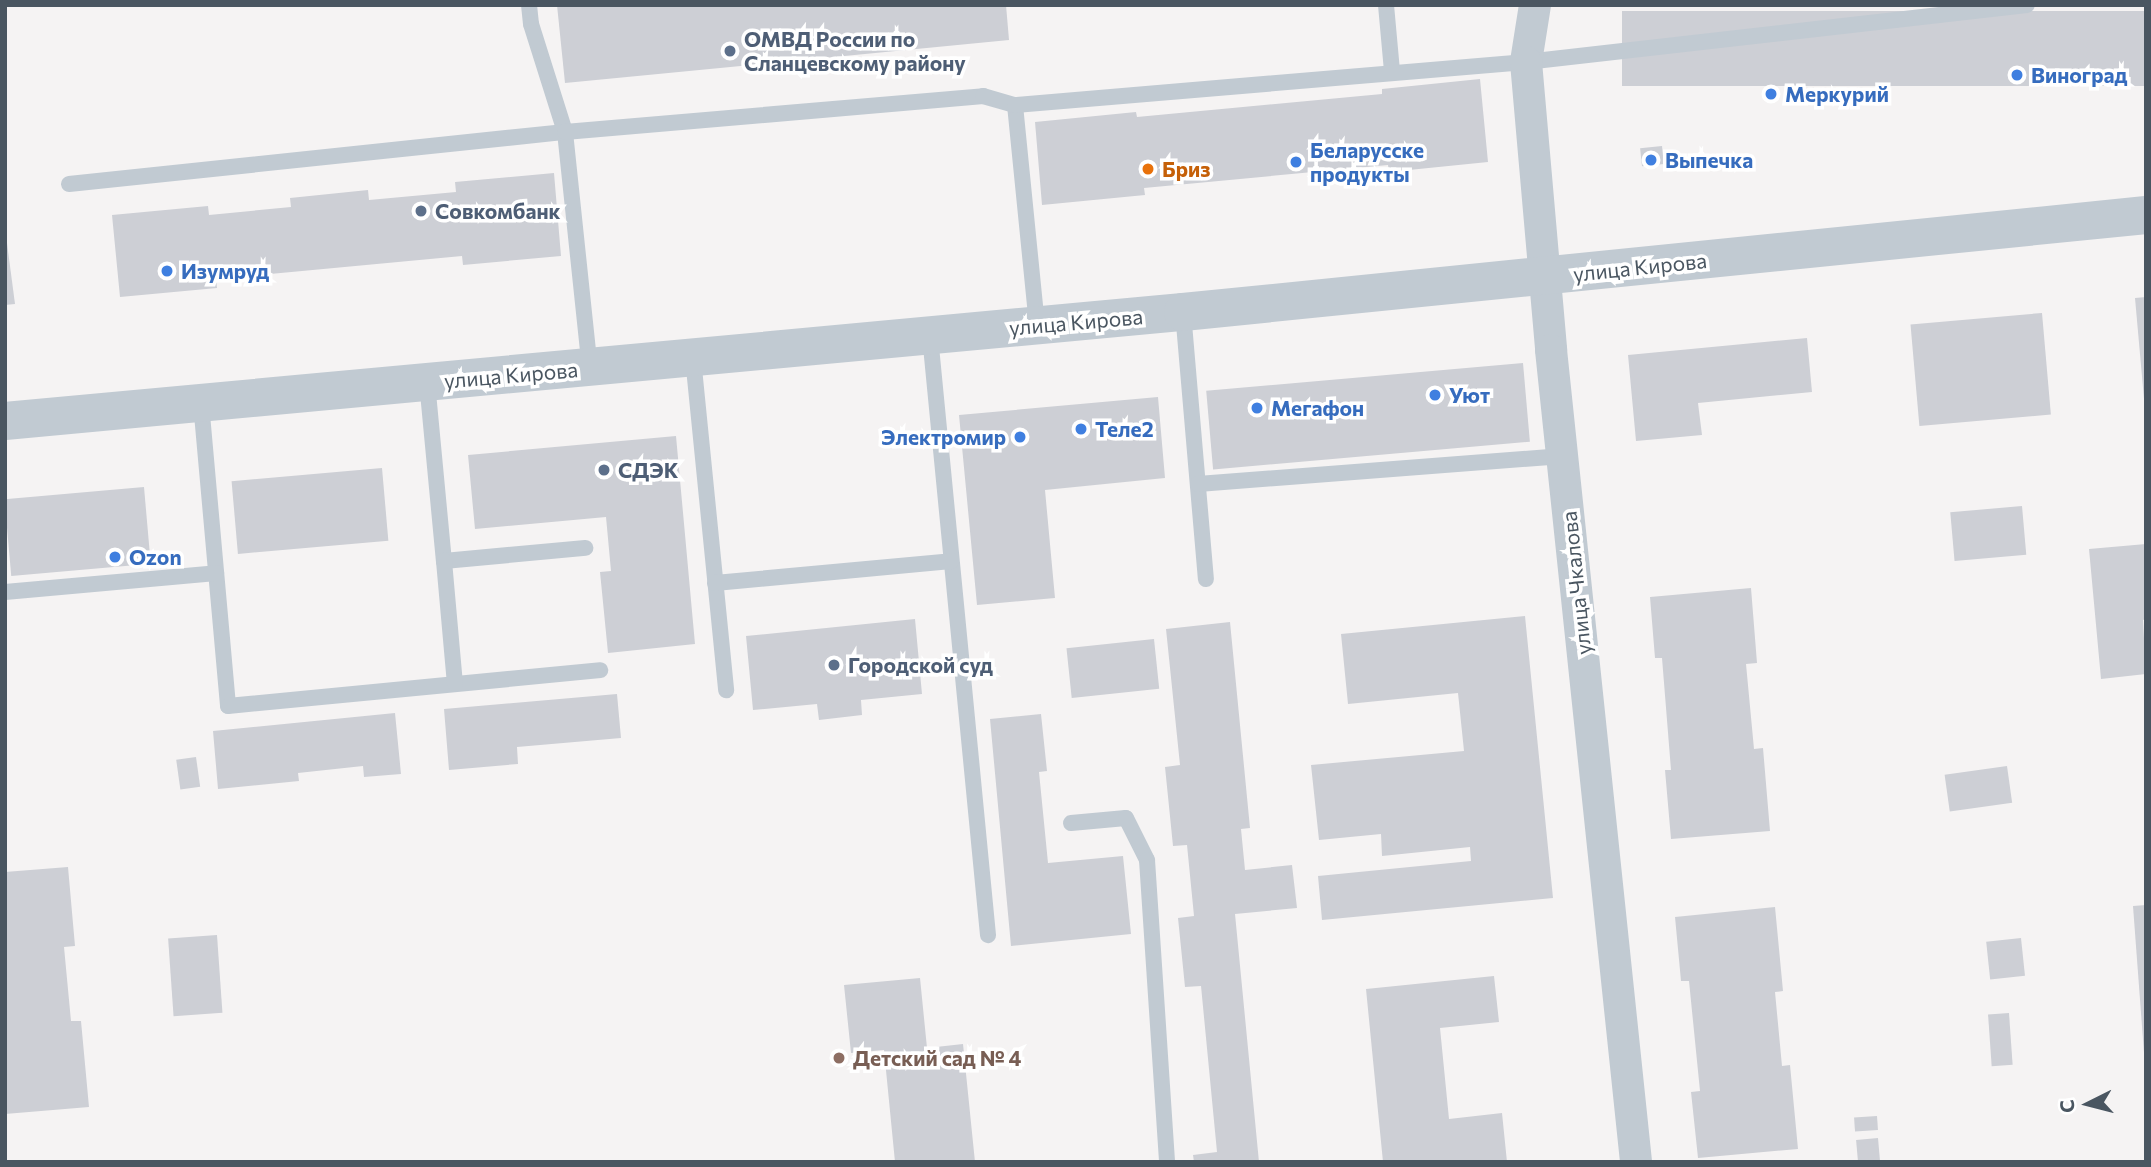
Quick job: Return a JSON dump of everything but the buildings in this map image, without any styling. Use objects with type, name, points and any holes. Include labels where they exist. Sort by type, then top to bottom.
[{"type":"street","name":"улица Чкалова","points":[[1535,5],[1525,62],[1636,1162]]},
{"type":"street","name":"улица Кирова","points":[[5,421],[1183,312],[2146,215]]},
{"type":"lane","points":[[529,5],[531,24],[565,132],[590,368]]},
{"type":"lane","points":[[1386,5],[1392,71]]},
{"type":"lane","points":[[69,184],[565,132],[983,96],[1015,105],[1392,71],[1525,62],[2027,5]]},
{"type":"lane","points":[[1015,105],[1037,326]]},
{"type":"lane","points":[[1183,312],[1206,579]]},
{"type":"lane","points":[[930,336],[988,935]]},
{"type":"lane","points":[[693,358],[726,690]]},
{"type":"lane","points":[[427,382],[455,684]]},
{"type":"lane","points":[[201,403],[228,706],[600,670]]},
{"type":"lane","points":[[1198,484],[1563,456]]},
{"type":"lane","points":[[444,561],[585,548]]},
{"type":"lane","points":[[715,583],[951,561]]},
{"type":"lane","points":[[5,592],[216,573]]},
{"type":"lane","points":[[1071,823],[1126,818],[1147,860],[1167,1162]]},
{"type":"place","name":"ОМВД России по Сланцевскому району","points":[[730,51]]},
{"type":"place","name":"Виноград","points":[[2017,75]]},
{"type":"place","name":"Меркурий","points":[[1771,94]]},
{"type":"place","name":"Выпечка","points":[[1651,160]]},
{"type":"place","name":"Беларусске продукты","points":[[1296,162]]},
{"type":"place","name":"Бриз","points":[[1148,169]]},
{"type":"place","name":"Совкомбанк","points":[[421,211]]},
{"type":"place","name":"Изумруд","points":[[167,271]]},
{"type":"place","name":"Уют","points":[[1435,395]]},
{"type":"place","name":"Мегафон","points":[[1257,408]]},
{"type":"place","name":"Теле2","points":[[1081,429]]},
{"type":"place","name":"Электромир","points":[[1020,437]]},
{"type":"place","name":"СДЭК","points":[[604,470]]},
{"type":"place","name":"Ozon","points":[[115,557]]},
{"type":"place","name":"Городской суд","points":[[834,665]]},
{"type":"place","name":"Детский сад № 4","points":[[839,1058]]}]
